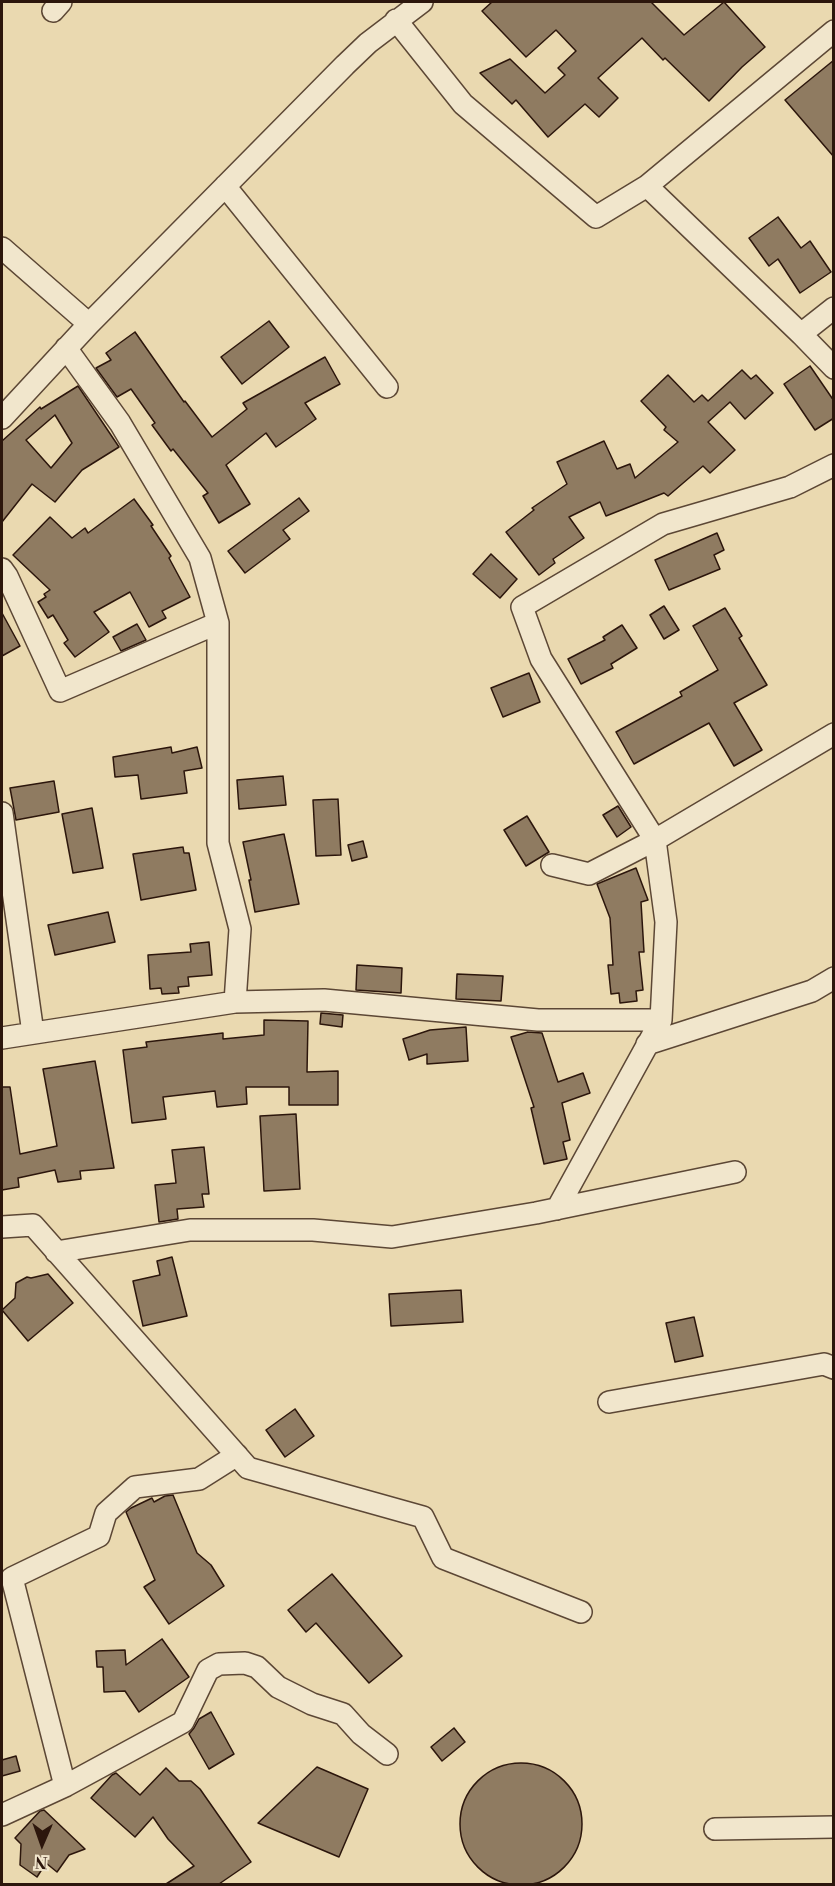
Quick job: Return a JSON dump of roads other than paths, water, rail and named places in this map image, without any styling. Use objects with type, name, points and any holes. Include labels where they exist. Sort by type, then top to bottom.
[{"type":"street","points":[[2,418],[89,324],[345,65],[396,20],[422,2]]},
{"type":"street","points":[[396,20],[463,104],[596,217],[647,186],[834,31]]},
{"type":"street","points":[[225,186],[387,387]]},
{"type":"street","points":[[647,186],[834,368]]},
{"type":"street","points":[[2,248],[89,324]]},
{"type":"street","points":[[801,334],[834,308]]},
{"type":"street","points":[[66,348],[120,423],[200,558],[218,623],[218,843],[240,929],[235,1002]]},
{"type":"street","points":[[557,1209],[661,1020],[666,922],[655,840],[541,659],[522,607],[663,524],[790,487],[834,465]]},
{"type":"street","points":[[2,569],[60,691],[218,623]]},
{"type":"street","points":[[552,865],[589,874],[655,840],[834,734]]},
{"type":"street","points":[[2,813],[33,1033]]},
{"type":"street","points":[[647,1044],[812,991],[834,978]]},
{"type":"street","points":[[2,1038],[235,1002],[324,1000],[538,1020],[661,1020]]},
{"type":"street","points":[[56,1252],[190,1230],[313,1230],[392,1237],[557,1209],[735,1172]]},
{"type":"street","points":[[2,1227],[33,1225],[248,1468],[423,1517],[443,1558],[581,1612]]},
{"type":"street","points":[[609,1402],[824,1364],[834,1368]]},
{"type":"street","points":[[65,1786],[12,1578],[99,1536],[106,1513],[135,1487],[199,1479],[237,1455]]},
{"type":"street","points":[[2,1815],[65,1786],[183,1722],[208,1670],[219,1664],[245,1663],[257,1668],[278,1687],[312,1704],[343,1714],[361,1734],[387,1754]]},
{"type":"street","points":[[715,1829],[834,1827]]}]
